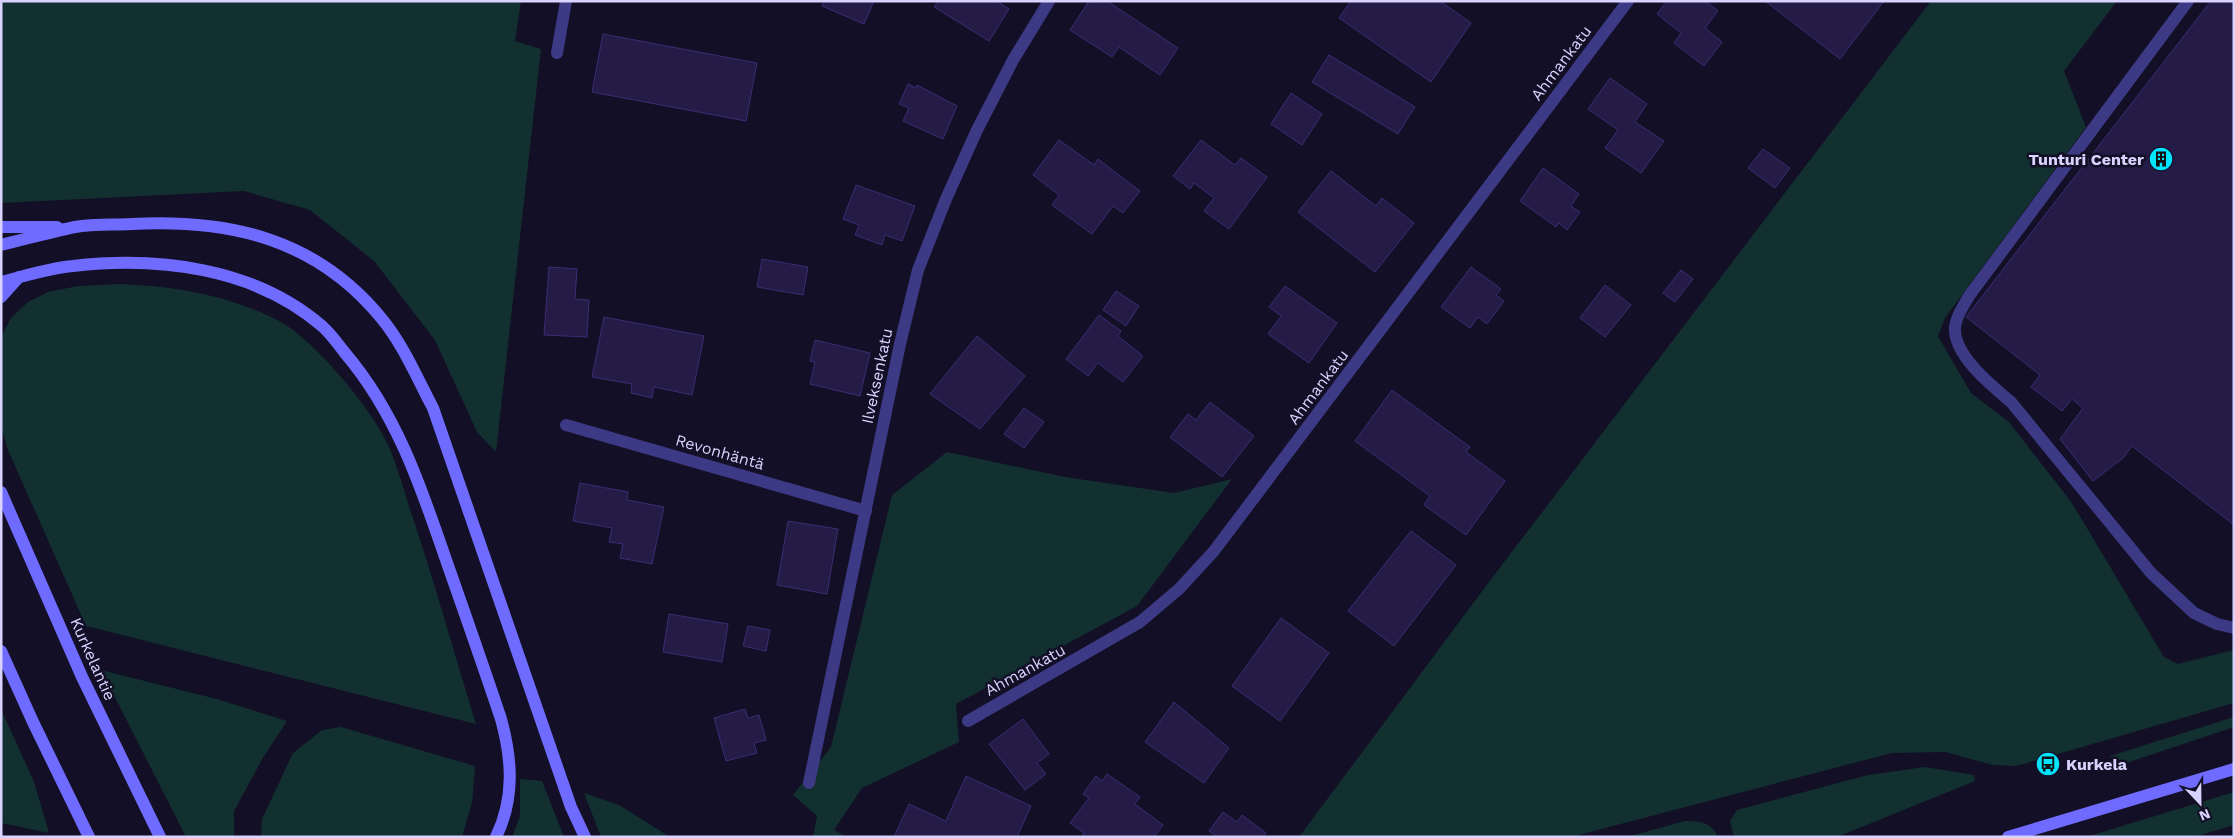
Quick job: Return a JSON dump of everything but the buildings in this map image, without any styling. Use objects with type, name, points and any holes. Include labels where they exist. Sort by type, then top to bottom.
[{"type":"main road","points":[[1,227],[77,227],[168,222],[216,226],[289,245],[317,260],[365,300],[383,320],[401,346],[432,408],[571,807],[585,837]]},
{"type":"main road","points":[[1,245],[77,227]]},
{"type":"main road","points":[[1,282],[72,266],[139,262],[186,267],[222,274],[276,294],[324,328],[341,347],[376,392],[414,467],[501,719],[510,750],[510,788],[502,824],[496,837]]},
{"type":"main road","points":[[1,297],[20,277]]},
{"type":"main road","name":"Kurkelantie","points":[[1,492],[82,677],[160,837]]},
{"type":"main road","points":[[1,651],[89,837]]},
{"type":"main road","points":[[2008,837],[2234,769]]},
{"type":"street","points":[[557,53],[566,1]]},
{"type":"street","name":"Ilveksenkatu","points":[[809,783],[900,344],[918,270],[946,199],[977,130],[1013,60],[1049,1]]},
{"type":"street","name":"Ahmankatu","points":[[968,721],[1140,622],[1178,590],[1214,551],[1628,1]]},
{"type":"street","points":[[2188,1],[1969,296],[1960,311],[1955,328],[1958,342],[1968,361],[1989,384],[2012,402],[2151,572],[2194,613],[2217,624],[2234,628]]},
{"type":"street","name":"Revonhäntä","points":[[566,425],[866,511]]},
{"type":"green space","points":[[1,1],[521,1],[515,41],[541,49],[496,452],[477,432],[435,340],[374,261],[310,210],[244,191],[1,203]]},
{"type":"green space","points":[[1931,1],[2117,1],[2064,71],[2086,127],[1945,318],[1938,336],[1971,393],[2009,422],[2072,503],[2164,657],[2178,664],[2234,650],[2234,703],[2016,766],[1993,765],[1945,752],[1892,753],[1571,837],[1299,837],[1489,582]]},
{"type":"green space","points":[[121,284],[162,287],[203,294],[243,305],[281,322],[310,345],[357,396],[381,432],[396,465],[476,724],[86,626],[8,450],[1,427],[1,337],[11,318],[28,302],[48,292],[78,286]]},
{"type":"green space","points":[[947,452],[1065,477],[1174,493],[1232,479],[1137,606],[956,704],[959,742],[862,788],[834,830],[847,837],[813,837],[817,816],[793,795],[831,747],[892,495]]},
{"type":"green space","points":[[101,670],[217,699],[287,721],[264,756],[234,811],[234,837],[186,837]]},
{"type":"green space","points":[[1,709],[34,782],[49,833],[1,823]]},
{"type":"green space","points":[[2234,717],[2234,727],[2114,767],[2110,756]]},
{"type":"green space","points":[[341,727],[475,766],[472,803],[462,837],[261,837],[262,819],[293,753],[322,730]]},
{"type":"green space","points":[[1925,767],[1974,775],[1975,781],[1837,837],[1734,837],[1730,821],[1737,810],[1868,775]]},
{"type":"green space","points":[[520,779],[542,781],[564,837],[512,837],[520,816]]},
{"type":"green space","points":[[2234,792],[2234,825],[2194,837],[2086,837]]},
{"type":"green space","points":[[584,793],[619,805],[670,837],[601,837]]},
{"type":"green space","points":[[1685,821],[1709,825],[1718,837],[1627,837]]},
{"type":"place","name":"Tunturi Center","points":[[2161,159]]},
{"type":"place","name":"Kurkela","points":[[2048,764]]}]
